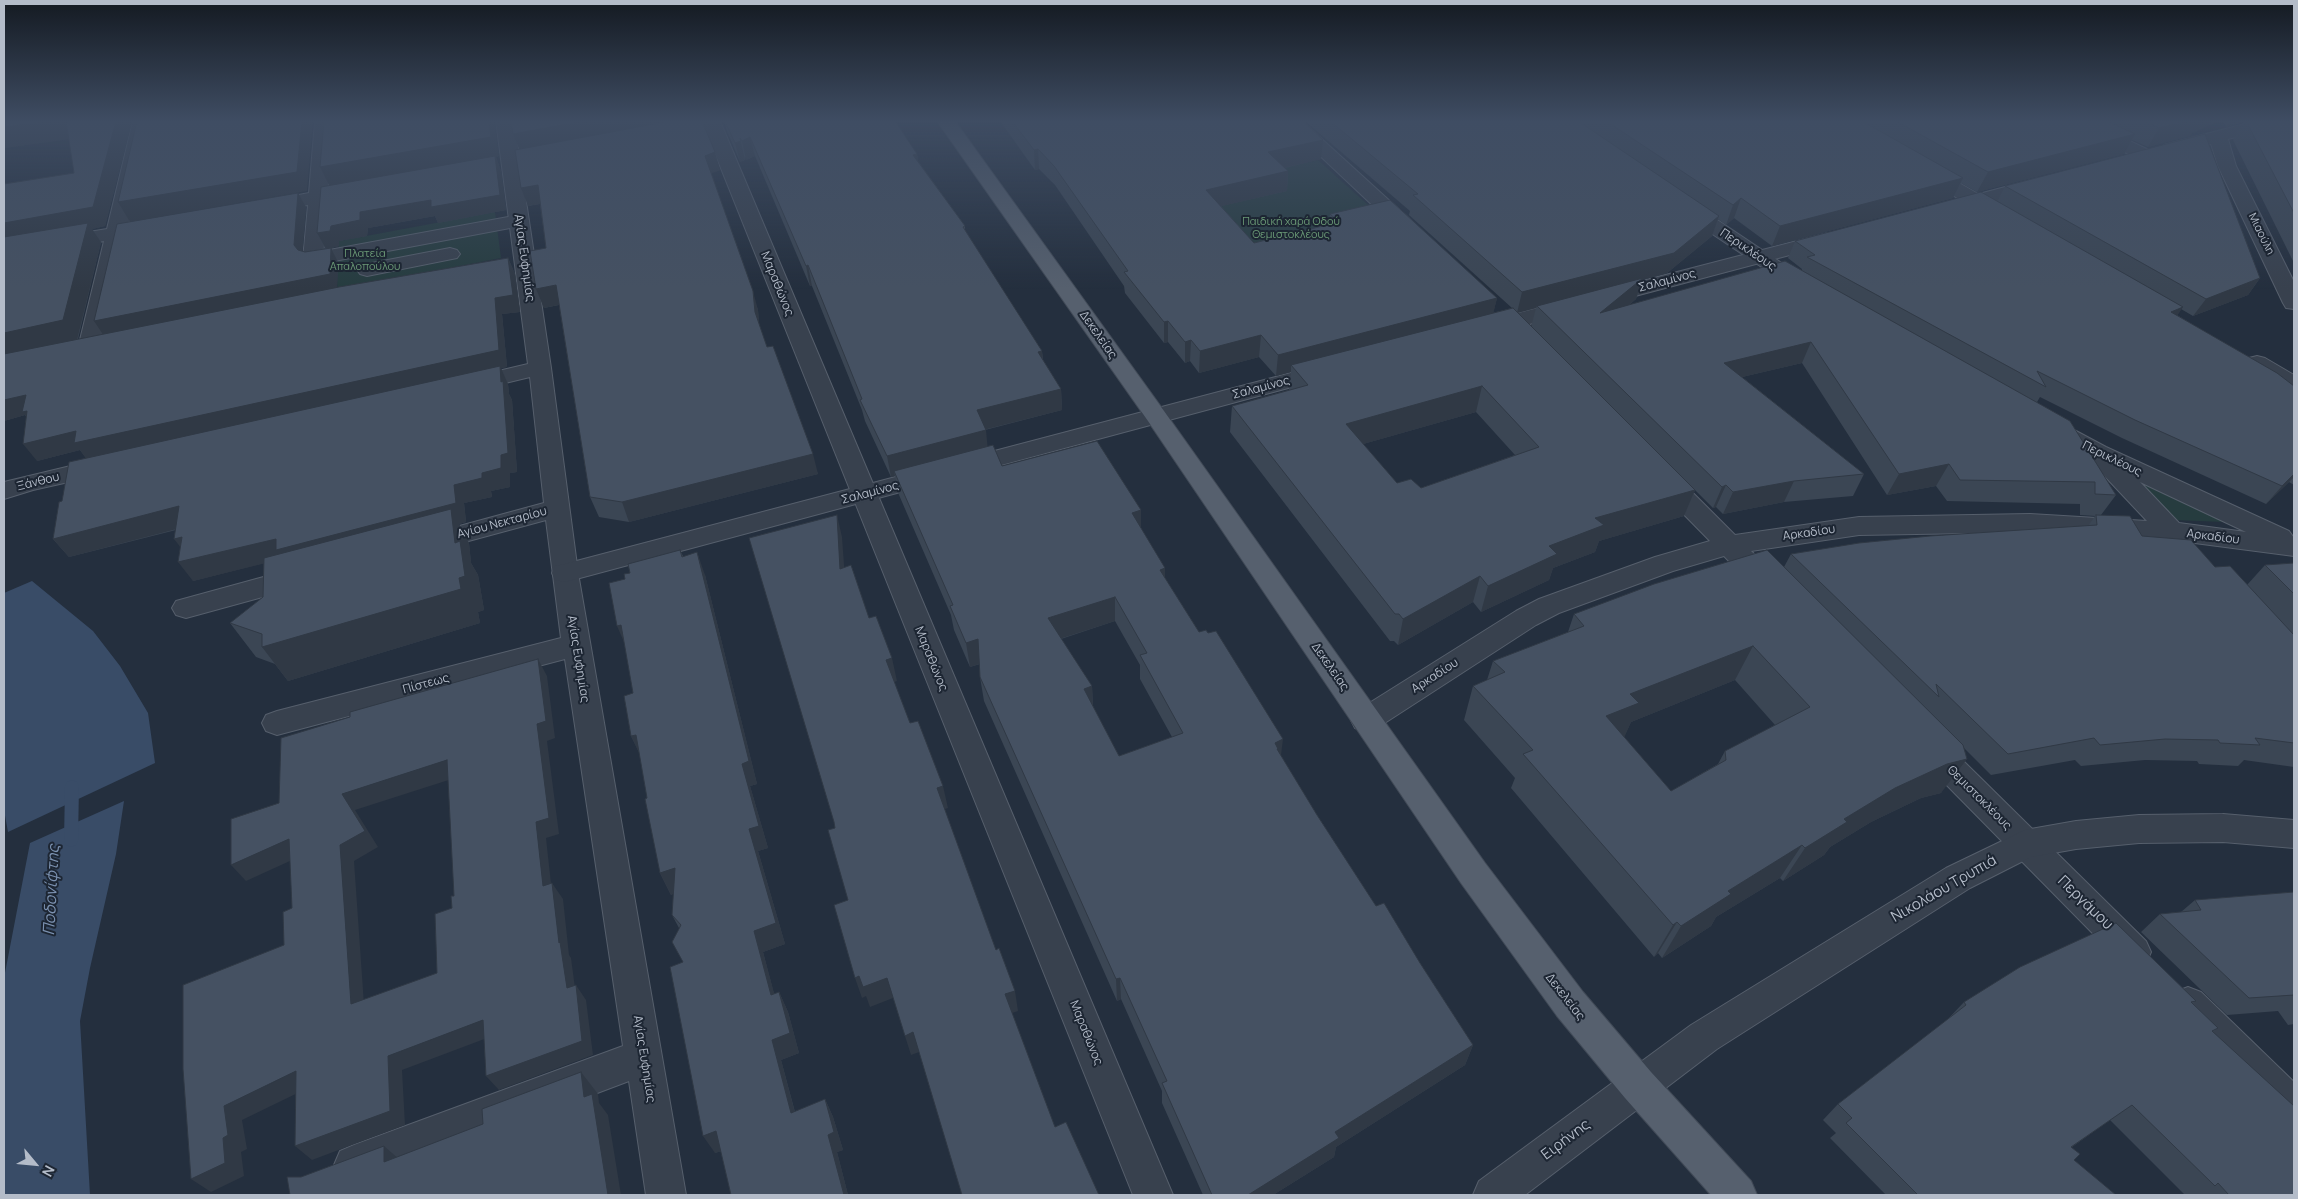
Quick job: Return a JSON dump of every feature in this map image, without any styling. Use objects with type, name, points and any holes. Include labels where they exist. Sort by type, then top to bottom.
[{"type":"main road","name":"Δεκελείας","points":[[986,177],[1156,416],[1473,874],[1570,1004],[1638,1085],[1737,1195]]},
{"type":"street","points":[[89,347],[130,177]]},
{"type":"street","points":[[320,177],[313,259],[367,260],[449,244],[519,221]]},
{"type":"street","name":"Αγίας Ευφημίας","points":[[513,177],[519,221],[514,262],[540,368],[565,573],[666,1195]]},
{"type":"street","name":"Μαραθώνος","points":[[734,177],[1153,1195]]},
{"type":"street","points":[[1353,177],[1423,242]]},
{"type":"street","points":[[1935,177],[2019,225]]},
{"type":"street","name":"Μιαούλη","points":[[2233,177],[2294,303]]},
{"type":"street","points":[[1929,213],[2052,180]]},
{"type":"street","points":[[241,211],[376,187]]},
{"type":"street","name":"Περικλέους","points":[[1670,197],[1758,257],[1817,294]]},
{"type":"street","points":[[4,252],[165,224]]},
{"type":"street","name":"Σαλαμίνος","points":[[1473,332],[1844,235]]},
{"type":"street","points":[[449,244],[451,274]]},
{"type":"street","points":[[367,260],[367,292]]},
{"type":"street","points":[[1489,302],[1531,343]]},
{"type":"street","points":[[2243,355],[2294,385]]},
{"type":"street","name":"Σαλαμίνος","points":[[565,573],[1342,367]]},
{"type":"street","points":[[444,390],[540,368]]},
{"type":"street","name":"Περικλέους","points":[[2038,419],[2097,453],[2294,545]]},
{"type":"street","points":[[2097,453],[2171,531],[2203,559]]},
{"type":"street","name":"Ξάνθου","points":[[4,491],[28,483],[125,461]]},
{"type":"street","points":[[1648,462],[1785,601]]},
{"type":"street","name":"Αγίου Νεκταρίου","points":[[405,549],[557,508]]},
{"type":"street","name":"Αρκαδίου","points":[[1366,720],[1526,618],[1549,606],[1664,564],[1730,545],[1859,526],[2030,523],[2171,531],[2294,545]]},
{"type":"street","points":[[186,608],[319,572]]},
{"type":"street","name":"Πίστεως","points":[[277,723],[576,645]]},
{"type":"street","name":"Θεμιστοκλέους","points":[[1915,733],[2025,844]]},
{"type":"street","name":"Νικολάου Τρυπιά","points":[[1638,1085],[1704,1037],[1941,888],[2025,844],[2076,835],[2139,829],[2223,828],[2294,834]]},
{"type":"street","name":"Περγάμου","points":[[2025,844],[2294,1108]]},
{"type":"street","points":[[322,1176],[643,1058]]},
{"type":"street","name":"Ειρήνης","points":[[1493,1195],[1638,1085]]},
{"type":"green space","name":"Παιδική χαρά Οδού Θεμιστοκλέους","points":[[1259,177],[1337,177],[1386,221],[1299,289],[1219,207]]},
{"type":"green space","name":"Πλατεία Απαλοπούλου","points":[[495,212],[501,258],[337,290],[339,241]]},
{"type":"green space","points":[[2134,480],[2224,522],[2173,520]]},
{"type":"water","points":[[32,581],[93,631],[120,666],[148,713],[155,763],[8,832],[4,810],[4,593]]},
{"type":"water","points":[[124,801],[116,854],[80,1021],[90,1195],[4,1195],[4,978],[30,843]]},
{"type":"building","points":[[49,177],[101,177],[93,207],[4,223],[4,184]]},
{"type":"building","points":[[124,177],[267,177],[118,202]]},
{"type":"building","points":[[377,177],[498,177],[500,195],[431,207],[431,200],[360,212],[360,220],[331,226],[330,231],[317,233],[321,187]]},
{"type":"building","points":[[519,177],[712,177],[753,291],[755,312],[767,347],[773,346],[813,454],[622,502],[590,497],[556,285],[536,289],[530,251],[546,248],[538,185],[521,188]]},
{"type":"building","points":[[767,177],[929,177],[965,226],[963,227],[1042,351],[1038,352],[1061,389],[977,410],[986,430],[887,456],[860,400],[862,399],[808,265],[806,266]]},
{"type":"building","points":[[1062,177],[1262,177],[1206,190],[1254,243],[1339,222],[1330,214],[1390,200],[1497,298],[1278,355],[1261,335],[1200,351],[1191,340],[1185,342],[1168,321],[1164,322],[1124,272],[1128,271]]},
{"type":"building","points":[[1397,177],[1661,177],[1719,216],[1674,253],[1522,292],[1413,195],[1418,194]]},
{"type":"building","points":[[1691,177],[1963,178],[1780,226],[1741,198],[1733,205]]},
{"type":"building","points":[[2040,177],[2221,177],[2260,278],[2206,299],[2005,186]]},
{"type":"building","points":[[2275,177],[2294,177],[2294,213]]},
{"type":"building","points":[[1981,192],[2183,307],[2171,312],[2277,373],[2294,386],[2294,474],[2282,486],[2135,420],[2037,371],[2046,387],[1807,257],[1815,255],[1795,241]]},
{"type":"building","points":[[298,193],[294,245],[298,250],[305,252],[331,248],[330,274],[94,321],[117,224]]},
{"type":"building","points":[[88,223],[63,320],[4,333],[4,237]]},
{"type":"building","points":[[508,258],[513,295],[495,298],[499,350],[74,443],[76,431],[23,444],[27,411],[22,412],[26,395],[4,400],[4,354],[339,287]]},
{"type":"building","points":[[1785,261],[2070,421],[2116,495],[2095,494],[2095,482],[1960,480],[1949,464],[1899,474],[1811,342],[1724,363],[1864,474],[1794,481],[1733,492],[1726,485],[1722,487],[1537,306],[1643,278],[1600,313]]},
{"type":"building","points":[[1513,308],[1695,490],[1595,518],[1604,525],[1549,546],[1557,554],[1488,586],[1480,576],[1403,619],[1399,614],[1395,614],[1232,406],[1308,385],[1291,365]],"holes":[[[1482,386],[1539,447],[1421,488],[1411,479],[1397,483],[1346,424]]]},
{"type":"building","points":[[500,366],[501,382],[503,381],[508,453],[501,455],[501,468],[482,473],[482,478],[454,485],[456,503],[276,550],[276,539],[178,562],[182,537],[174,539],[179,506],[53,539],[59,502],[62,501],[69,462]]},
{"type":"building","points":[[1097,441],[1141,510],[1132,513],[1165,568],[1160,570],[1199,632],[1206,630],[1208,633],[1216,631],[1283,739],[1275,743],[1277,749],[1317,815],[1376,906],[1384,903],[1473,1045],[1335,1132],[1339,1138],[1248,1195],[1212,1195],[1162,1083],[1167,1081],[1120,978],[1116,979],[980,677],[978,639],[966,643],[950,606],[953,605],[894,471],[993,445],[1002,466]],"holes":[[[1115,597],[1147,653],[1140,655],[1183,733],[1119,756],[1084,689],[1092,686],[1048,618]]]},
{"type":"building","points":[[451,509],[455,543],[460,541],[465,576],[459,578],[461,589],[262,647],[262,634],[230,623],[263,597],[264,558]]},
{"type":"building","points":[[837,515],[840,569],[851,565],[869,618],[876,616],[892,658],[886,660],[910,723],[918,721],[943,786],[937,788],[996,950],[999,948],[1015,991],[1005,994],[1055,1127],[1066,1122],[1099,1195],[962,1195],[913,1032],[905,1036],[887,978],[863,987],[859,976],[855,978],[834,905],[848,900],[828,830],[835,828],[834,822],[749,538]]},
{"type":"building","points":[[2096,515],[2130,516],[2142,536],[2191,540],[2215,567],[2230,566],[2294,635],[2294,743],[2255,738],[2260,745],[2220,743],[2218,740],[2165,739],[2100,745],[2094,738],[2008,754],[1936,684],[1939,697],[1791,554],[1859,543],[1930,536],[2097,525]]},
{"type":"building","points":[[680,550],[682,557],[697,552],[749,761],[742,764],[759,826],[749,829],[776,923],[754,931],[771,995],[779,992],[790,1033],[772,1040],[791,1113],[825,1099],[834,1132],[828,1135],[844,1195],[731,1195],[716,1131],[703,1136],[670,967],[683,962],[672,942],[681,925],[672,915],[675,868],[660,873],[645,799],[647,798],[636,735],[631,736],[624,696],[633,693],[621,625],[617,626],[609,583],[625,579],[624,574],[630,573],[628,564]]},
{"type":"building","points":[[1767,550],[1963,745],[1967,759],[1947,764],[1895,788],[1844,819],[1847,822],[1805,848],[1802,845],[1728,891],[1731,894],[1681,926],[1677,922],[1673,925],[1523,754],[1533,750],[1473,686],[1505,672],[1493,661],[1584,626],[1574,614],[1654,584]],"holes":[[[1753,646],[1810,707],[1725,751],[1726,760],[1671,791],[1606,716],[1639,703],[1630,694]]]},
{"type":"building","points":[[2294,563],[2294,594],[2265,565]]},
{"type":"building","points":[[538,659],[546,721],[537,724],[549,818],[536,822],[543,886],[552,883],[559,943],[567,988],[576,985],[582,1041],[486,1076],[483,1020],[388,1056],[390,1111],[295,1146],[296,1071],[224,1106],[228,1135],[223,1138],[225,1163],[191,1179],[183,1069],[183,985],[284,945],[283,912],[292,908],[289,839],[231,865],[231,819],[279,803],[281,738],[350,717],[350,712]],"holes":[[[447,760],[454,896],[451,896],[452,908],[435,914],[437,973],[351,1004],[340,845],[365,831],[342,794]]]},
{"type":"building","points":[[2294,892],[2294,995],[2249,998],[2160,914],[2201,910],[2195,900]]},
{"type":"building","points":[[2116,923],[2196,1001],[2191,1002],[2218,1028],[2212,1031],[2294,1106],[2294,1195],[2229,1195],[2218,1183],[2215,1186],[2132,1105],[2071,1147],[2080,1154],[2074,1160],[2116,1195],[1918,1195],[1846,1123],[1852,1118],[1838,1104],[1966,1005],[1964,1002],[2020,967]]},
{"type":"building","points":[[581,1072],[584,1097],[592,1094],[608,1195],[290,1195],[287,1177],[301,1177],[384,1146],[384,1162],[483,1124],[482,1109]]},
{"type":"waterway","name":"Ποδονίφτης","points":[[71,841],[72,786]]}]
